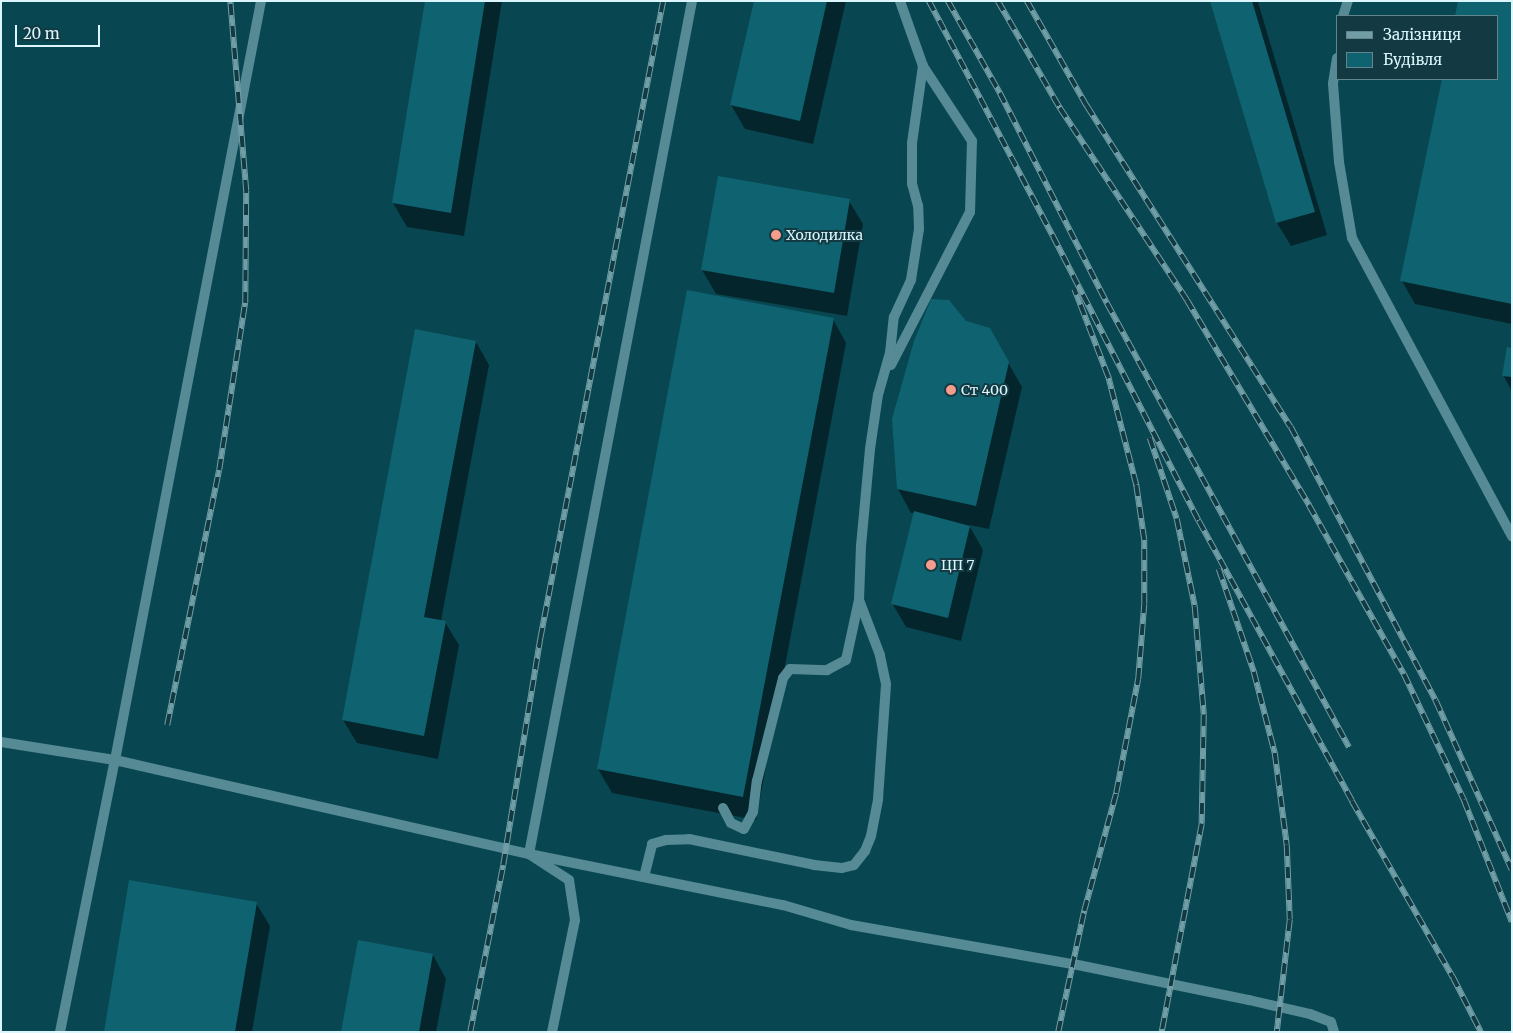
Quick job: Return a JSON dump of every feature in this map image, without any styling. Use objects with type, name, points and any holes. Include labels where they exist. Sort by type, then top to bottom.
[{"type":"lane","points":[[60,1032],[115,760],[261,1]]},
{"type":"lane","points":[[528,854],[692,1]]},
{"type":"lane","points":[[882,382],[970,212],[972,141],[923,66],[900,1]]},
{"type":"lane","points":[[1344,15],[1348,1]]},
{"type":"lane","points":[[1336,64],[1333,84],[1337,142],[1352,238],[1512,537]]},
{"type":"lane","points":[[723,808],[730,823],[744,829],[753,812],[758,781],[782,678],[790,669],[828,670],[846,660],[859,600],[861,546],[870,449],[882,382],[890,353],[894,317],[911,280],[919,229],[918,206],[912,184],[912,143],[923,66]]},
{"type":"lane","points":[[644,877],[652,844],[666,840],[689,839],[814,865],[842,868],[854,866],[865,851],[878,799],[886,684],[880,655],[859,600]]},
{"type":"lane","points":[[1,742],[115,760],[528,854],[783,905],[851,925],[1072,964],[1303,1012],[1331,1022],[1334,1032]]},
{"type":"lane","points":[[528,854],[569,880],[575,920],[552,1032]]},
{"type":"building","points":[[425,1],[485,1],[451,213],[392,203]]},
{"type":"building","points":[[754,1],[827,1],[800,121],[730,105]]},
{"type":"building","points":[[1210,1],[1252,1],[1315,212],[1276,223]]},
{"type":"building","points":[[1458,1],[1512,1],[1512,304],[1400,281],[1442,80],[1498,80],[1498,15],[1455,15]]},
{"type":"building","name":"Холодилка","points":[[718,176],[850,199],[834,293],[701,270]]},
{"type":"building","points":[[687,290],[834,318],[743,797],[597,769]]},
{"type":"building","name":"Ст 400","points":[[931,299],[949,300],[966,321],[990,328],[1009,362],[976,506],[897,489],[892,419],[914,341]]},
{"type":"building","points":[[415,329],[476,341],[424,617],[446,621],[424,736],[342,720]]},
{"type":"building","points":[[1507,347],[1512,348],[1512,377],[1502,376]]},
{"type":"building","name":"ЦП 7","points":[[914,511],[970,526],[948,618],[891,604]]},
{"type":"building","points":[[129,880],[257,902],[235,1032],[104,1032]]},
{"type":"building","points":[[358,940],[433,954],[419,1032],[341,1032]]},
{"type":"railway","points":[[167,725],[219,470],[245,303],[246,191],[230,1]]},
{"type":"railway","points":[[470,1032],[503,865],[540,639],[663,1]]},
{"type":"railway","points":[[929,1],[1053,236],[1199,521],[1352,801],[1453,977],[1481,1032]]},
{"type":"railway","points":[[948,1],[1000,93],[1107,303],[1349,747]]},
{"type":"railway","points":[[998,1],[1060,108],[1187,300],[1309,505],[1404,674],[1464,800],[1512,922]]},
{"type":"railway","points":[[1027,1],[1087,106],[1291,427],[1436,701],[1512,870]]},
{"type":"railway","points":[[1058,1032],[1084,911],[1116,793],[1138,679],[1144,604],[1144,540],[1136,485],[1108,377],[1074,289]]},
{"type":"railway","points":[[1150,438],[1177,519],[1195,607],[1204,715],[1202,824],[1162,1032]]},
{"type":"railway","points":[[1219,569],[1254,672],[1275,753],[1287,845],[1290,920],[1277,1032]]},
{"type":"place","name":"Холодилка","points":[[776,235]]},
{"type":"place","name":"Ст 400","points":[[951,390]]},
{"type":"place","name":"ЦП 7","points":[[931,565]]}]
